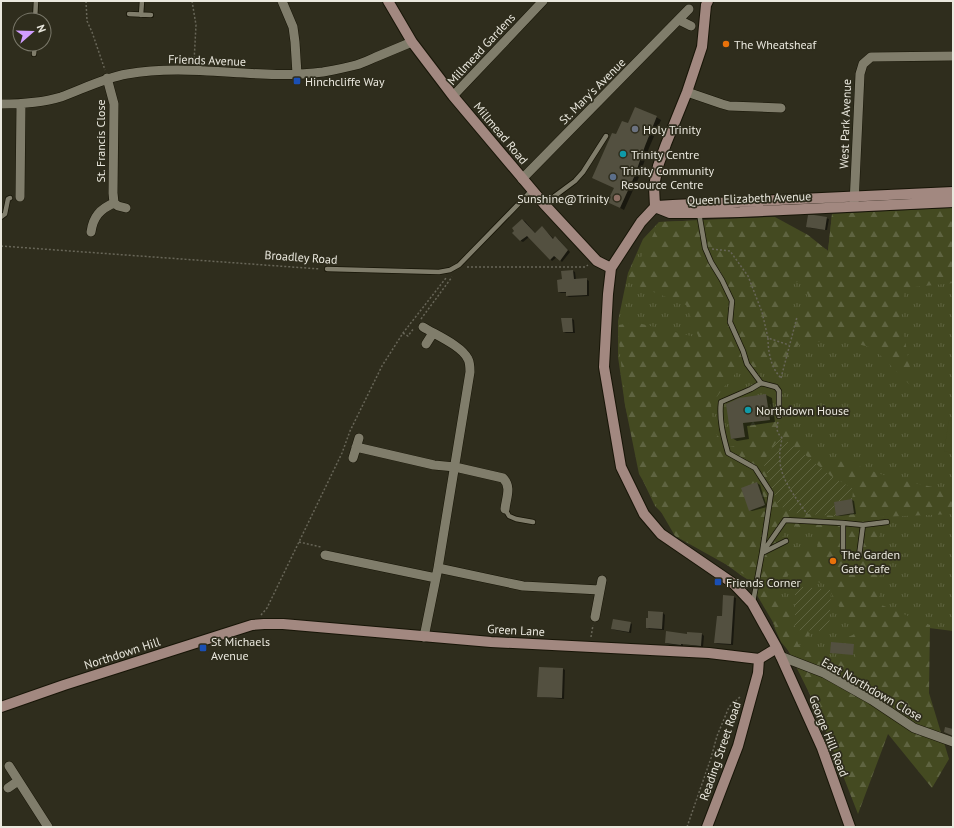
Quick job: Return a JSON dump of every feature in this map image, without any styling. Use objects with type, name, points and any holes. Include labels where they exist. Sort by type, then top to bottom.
[{"type":"main road","name":"Millmead Road","points":[[388,1],[412,42],[453,96],[522,179],[597,260],[611,268]]},
{"type":"main road","points":[[611,268],[641,222],[655,207],[654,186],[658,166],[687,92],[702,47],[706,6],[708,1]]},
{"type":"main road","name":"Queen Elizabeth Avenue","points":[[655,207],[953,192]]},
{"type":"main road","name":"Queen Elizabeth Avenue","points":[[655,207],[670,213],[699,213],[953,202]]},
{"type":"main road","name":"George Hill Road","points":[[611,268],[604,367],[621,467],[644,514],[661,534],[734,584],[752,603],[779,652],[822,748],[850,827]]},
{"type":"main road","name":"Green Lane","points":[[252,626],[264,624],[283,624],[491,642],[710,653],[759,659]]},
{"type":"main road","name":"Northdown Hill","points":[[1,707],[64,685],[252,626]]},
{"type":"main road","points":[[759,659],[779,652]]},
{"type":"main road","name":"Reading Street Road","points":[[707,827],[738,746],[758,673],[759,659]]},
{"type":"street","points":[[282,1],[292,27],[295,42],[297,74]]},
{"type":"street","name":"Millmead Gardens","points":[[453,96],[543,1]]},
{"type":"street","name":"St. Mary's Avenue","points":[[522,179],[689,9]]},
{"type":"street","points":[[679,20],[691,26]]},
{"type":"street","name":"Friends Avenue","points":[[1,104],[33,103],[60,97],[107,78],[148,71],[194,70],[261,74],[323,72],[357,65],[412,42]]},
{"type":"street","name":"West Park Avenue","points":[[854,207],[860,74],[863,64],[872,57],[953,56]]},
{"type":"street","name":"St. Francis Close","points":[[107,78],[114,104],[114,203]]},
{"type":"street","points":[[687,92],[729,106],[781,108]]},
{"type":"street","points":[[10,198],[22,197],[20,104]]},
{"type":"street","points":[[92,232],[94,220],[105,207],[114,203],[118,206],[126,208]]},
{"type":"street","points":[[421,325],[456,347],[467,358],[470,365],[438,568],[424,637]]},
{"type":"street","points":[[426,344],[433,333]]},
{"type":"street","points":[[353,458],[359,438]]},
{"type":"street","points":[[356,447],[434,465],[455,467],[503,478],[507,482],[508,488],[505,509]]},
{"type":"street","points":[[325,555],[436,578]]},
{"type":"street","points":[[438,568],[523,586],[600,590]]},
{"type":"street","points":[[595,617],[602,580]]},
{"type":"street","name":"East Northdown Close","points":[[779,652],[824,673],[872,700],[914,728],[953,742]]},
{"type":"street","points":[[8,766],[48,827]]},
{"type":"street","points":[[8,788],[18,781]]},
{"type":"lane","points":[[35,12],[36,1]]},
{"type":"lane","points":[[141,15],[142,1]]},
{"type":"lane","points":[[129,14],[151,15]]},
{"type":"lane","points":[[544,204],[575,181],[583,172],[606,136]]},
{"type":"lane","points":[[459,265],[532,190]]},
{"type":"lane","points":[[1,217],[5,214],[8,199],[10,198]]},
{"type":"lane","points":[[740,202],[740,212]]},
{"type":"lane","points":[[699,213],[705,248],[732,301],[730,322],[747,364],[761,383],[776,387],[779,391],[779,416]]},
{"type":"lane","name":"Broadley Road","points":[[326,269],[439,272],[450,270],[459,265]]},
{"type":"lane","points":[[752,603],[762,553],[771,493],[755,468],[728,453],[721,429],[720,410],[721,402],[761,383]]},
{"type":"lane","points":[[505,509],[509,516],[516,519],[533,522]]},
{"type":"lane","points":[[762,553],[785,520],[863,525],[887,522]]},
{"type":"lane","points":[[843,523],[843,552],[859,556],[863,525]]},
{"type":"lane","points":[[762,553],[786,542]]},
{"type":"path","points":[[86,1],[87,21],[107,78]]},
{"type":"path","points":[[192,1],[196,25],[194,70]]},
{"type":"path","name":"Broadley Road","points":[[1,246],[326,269]]},
{"type":"path","points":[[705,248],[730,251],[748,276],[762,312],[768,338],[770,358],[776,373],[781,378],[797,318]]},
{"type":"path","points":[[403,333],[408,336],[421,325],[455,274],[459,265],[470,267],[585,267],[597,260]]},
{"type":"path","points":[[768,338],[789,345]]},
{"type":"path","points":[[779,416],[776,427],[778,434],[782,438],[780,462],[785,480],[812,522]]},
{"type":"path","points":[[299,542],[327,548],[325,555]]},
{"type":"path","points":[[589,646],[595,617]]},
{"type":"path","points":[[687,827],[717,736],[729,707],[740,697],[752,696]]},
{"type":"green space","points":[[953,208],[953,631],[865,620],[856,687],[791,654],[781,642],[775,629],[763,589],[742,576],[679,530],[655,506],[644,483],[625,405],[618,357],[618,321],[628,273],[643,239],[659,222],[775,217],[774,241],[826,249],[828,251],[832,214]]},
{"type":"green space","points":[[953,208],[953,283],[905,288],[901,319],[914,389],[873,348],[839,339],[798,345],[779,370],[740,368],[711,405],[714,432],[729,447],[736,446],[735,439],[744,437],[743,423],[770,420],[782,423],[790,421],[809,452],[861,467],[892,478],[937,488],[953,489],[953,514],[879,517],[879,604],[930,625],[929,693],[949,759],[932,788],[888,734],[858,814],[817,709],[780,634],[745,575],[675,536],[639,474],[625,405],[618,331],[619,325],[634,322],[699,338],[686,305],[636,285],[627,278],[646,250],[659,222],[775,217],[808,235],[828,251],[832,214]],"holes":[[[803,280],[809,299],[807,306],[794,308],[790,293],[794,283]],[[780,436],[831,476],[853,489],[852,499],[854,513],[836,516]],[[757,482],[765,505],[749,510],[742,488]],[[784,525],[819,529],[817,549],[782,545]],[[788,574],[804,577],[826,585],[845,616],[856,627],[855,634],[848,637],[847,645],[855,650],[855,660],[845,662],[824,657],[798,644],[797,638],[809,636],[808,624],[786,611],[778,595]]]},
{"type":"green space","points":[[949,420],[953,421],[953,453],[944,451]]},
{"type":"green space","points":[[780,436],[831,476],[853,489],[852,499],[834,502],[836,516],[794,513],[778,505],[763,462]]},
{"type":"green space","points":[[795,586],[831,590],[829,631],[795,630]]},
{"type":"building","points":[[635,107],[657,116],[635,175],[620,208],[607,202],[614,188],[592,178],[612,133],[616,134],[622,121],[628,123]]},
{"type":"building","points":[[808,215],[827,217],[825,230],[806,227]]},
{"type":"building","points":[[522,219],[535,233],[542,226],[553,239],[555,236],[568,250],[560,261],[554,256],[550,260],[527,236],[520,241],[512,233],[514,231],[512,228]]},
{"type":"building","points":[[573,270],[574,279],[587,278],[587,295],[566,296],[566,292],[558,292],[557,280],[562,279],[561,271]]},
{"type":"building","points":[[561,318],[572,318],[573,332],[563,332]]},
{"type":"building","name":"Northdown House","points":[[766,394],[770,420],[743,423],[745,437],[731,439],[726,404],[739,398]]},
{"type":"building","points":[[757,482],[765,505],[749,511],[741,488]]},
{"type":"building","points":[[852,499],[854,513],[836,516],[834,502]]},
{"type":"building","points":[[723,595],[734,596],[731,644],[714,643],[717,616],[722,616]]},
{"type":"building","points":[[648,611],[663,612],[662,629],[646,628]]},
{"type":"building","points":[[613,619],[631,622],[629,632],[611,629]]},
{"type":"building","points":[[666,631],[687,634],[687,632],[702,633],[701,646],[665,643]]},
{"type":"building","points":[[831,642],[854,644],[853,655],[830,653]]},
{"type":"building","points":[[539,667],[563,668],[562,698],[537,697]]},
{"type":"building","points":[[945,727],[953,729],[953,736],[944,732]]},
{"type":"place","name":"The Wheatsheaf","points":[[726,44]]},
{"type":"place","name":"Hinchcliffe Way","points":[[297,81]]},
{"type":"place","name":"Holy Trinity","points":[[635,129]]},
{"type":"place","name":"Trinity Centre","points":[[623,154]]},
{"type":"place","name":"Trinity Community Resource Centre","points":[[613,177]]},
{"type":"place","name":"Sunshine@Trinity","points":[[617,198]]},
{"type":"place","name":"Northdown House","points":[[748,410]]},
{"type":"place","name":"The Garden Gate Cafe","points":[[833,561]]},
{"type":"place","name":"Friends Corner","points":[[718,582]]},
{"type":"place","name":"St Michaels Avenue","points":[[203,648]]}]
